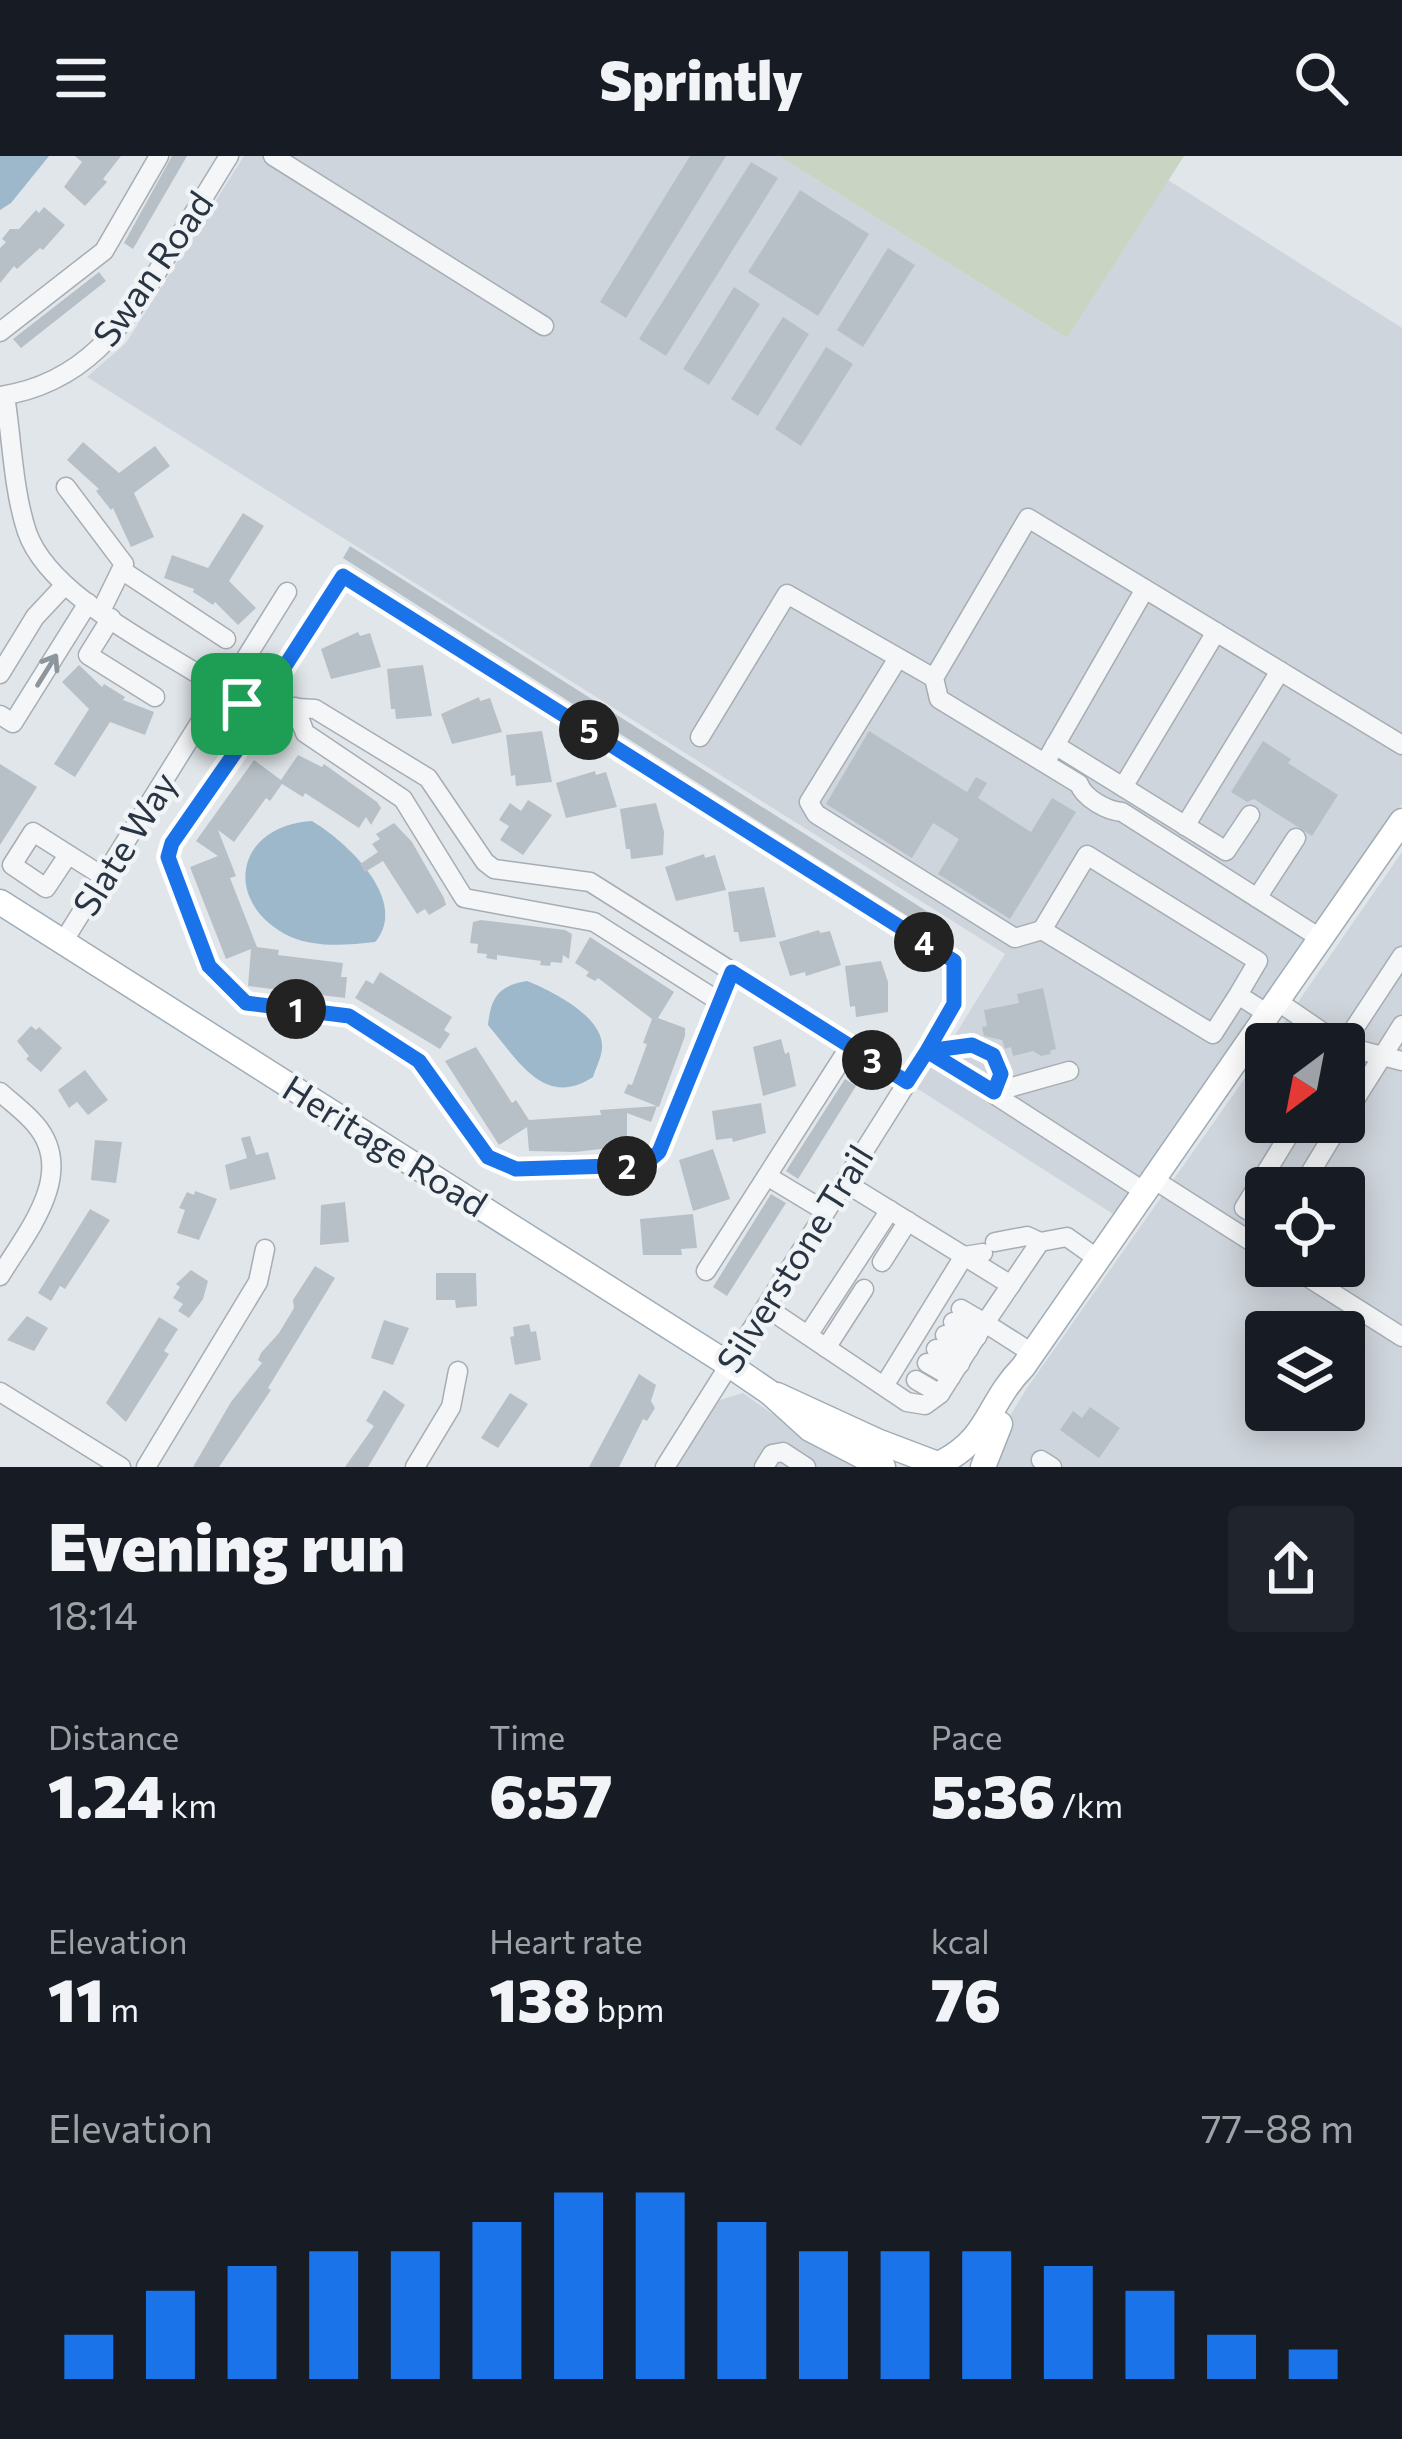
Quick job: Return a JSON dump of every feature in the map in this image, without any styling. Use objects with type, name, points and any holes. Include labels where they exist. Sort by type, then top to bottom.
[{"type":"main road","points":[[939,1465],[976,1439],[1005,1385],[1028,1360],[1402,821]]},
{"type":"main road","name":"Heritage Road","points":[[0,902],[728,1364],[769,1392],[809,1429],[883,1467]]},
{"type":"main road","points":[[983,1467],[1028,1360]]},
{"type":"main road","name":"Heritage Road","points":[[769,1392],[939,1465]]},
{"type":"street","points":[[0,332],[104,250],[160,156]]},
{"type":"street","name":"Swan Road","points":[[3,396],[54,381],[112,340],[230,156]]},
{"type":"street","points":[[273,156],[544,326]]},
{"type":"street","points":[[3,396],[27,532],[44,566],[64,586],[209,681],[234,677],[287,592]]},
{"type":"street","points":[[0,715],[14,723],[100,610],[123,571],[124,564],[66,487]]},
{"type":"street","points":[[1320,938],[1122,812],[1118,802],[1088,783],[1079,784],[939,699],[934,678],[1028,518],[1402,745]]},
{"type":"street","points":[[123,571],[226,640]]},
{"type":"street","name":"Silverstone Trail","points":[[269,706],[276,680],[343,576],[954,961],[954,1004],[666,1467]]},
{"type":"street","points":[[0,674],[34,617],[64,586]]},
{"type":"street","points":[[1045,763],[1145,589]]},
{"type":"street","points":[[700,736],[787,594],[934,678]]},
{"type":"street","points":[[100,610],[88,655],[155,697]]},
{"type":"street","points":[[1123,787],[1216,632]]},
{"type":"street","points":[[898,658],[809,802],[816,814],[1016,938],[1042,930],[1087,855],[1258,962],[1214,1034],[1042,930]]},
{"type":"street","points":[[1185,826],[1280,671]]},
{"type":"street","points":[[209,681],[212,703],[315,709],[428,778],[494,869],[590,882],[907,1082]]},
{"type":"street","name":"Slate Way","points":[[63,942],[212,703]]},
{"type":"street","points":[[242,704],[248,734],[172,843],[168,857],[209,966],[246,1003],[349,1016],[419,1061],[488,1157],[516,1169],[644,1165],[659,1152],[732,972]]},
{"type":"street","points":[[296,707],[305,733],[403,799],[464,898],[594,922],[720,1002]]},
{"type":"street","points":[[1055,745],[1226,851],[1250,815]]},
{"type":"street","points":[[1257,898],[1296,838]]},
{"type":"street","points":[[68,855],[104,878]]},
{"type":"street","points":[[1358,1023],[1402,956]]},
{"type":"street","points":[[1238,995],[1301,1023]]},
{"type":"street","points":[[1365,1083],[1402,1025]]},
{"type":"street","points":[[927,1051],[972,1045],[993,1055],[1001,1074],[994,1092]]},
{"type":"street","points":[[706,1271],[850,1046]]},
{"type":"street","points":[[927,1051],[1245,1239]]},
{"type":"street","points":[[1365,1052],[1402,1060]]},
{"type":"street","points":[[994,1092],[1070,1071]]},
{"type":"street","points":[[0,1092],[36,1124],[47,1145],[52,1172],[42,1208],[0,1276]]},
{"type":"street","points":[[767,1176],[825,1211]]},
{"type":"street","points":[[844,1182],[908,1222],[984,1249],[1010,1285]]},
{"type":"street","points":[[808,1335],[890,1210]]},
{"type":"street","points":[[882,1262],[908,1222]]},
{"type":"street","points":[[884,1386],[929,1336],[984,1249],[1027,1236],[1040,1242],[1067,1237],[1098,1259]]},
{"type":"street","points":[[767,1308],[907,1402],[925,1406],[964,1357],[1040,1242]]},
{"type":"street","points":[[146,1467],[258,1282],[266,1249]]},
{"type":"street","points":[[1324,1287],[1402,1336]]},
{"type":"street","points":[[826,1348],[864,1289]]},
{"type":"street","points":[[929,1336],[964,1357],[1028,1360]]},
{"type":"street","points":[[929,1336],[964,1357]]},
{"type":"street","points":[[929,1336],[964,1357]]},
{"type":"street","points":[[415,1467],[451,1407],[458,1371]]},
{"type":"street","points":[[0,1392],[121,1467]]},
{"type":"street","points":[[764,1467],[772,1454],[782,1452],[806,1467]]},
{"type":"shaded area","points":[[244,156],[779,156],[1067,338],[1168,180],[1402,328],[1402,804],[1245,1023],[1124,1221],[907,1082],[952,1040],[1005,954],[87,377],[126,343]]},
{"type":"shaded area","points":[[1402,852],[1402,1467],[991,1467],[1011,1414],[1245,1078],[1245,1143],[1365,1143],[1365,1023],[1284,1023]]},
{"type":"shaded area","points":[[743,1393],[805,1437],[867,1467],[665,1467],[720,1400]]},
{"type":"green space","points":[[779,156],[1184,156],[1067,338]]},
{"type":"water","points":[[0,156],[49,156],[0,210]]},
{"type":"water","points":[[312,821],[357,858],[380,891],[384,926],[375,942],[311,943],[269,923],[254,906],[246,888],[252,851],[286,826]]},
{"type":"water","points":[[527,981],[575,1007],[595,1026],[602,1049],[593,1077],[576,1085],[546,1084],[521,1065],[488,1025],[498,994]]},
{"type":"building","points":[[75,156],[121,156],[103,179],[107,182],[85,206],[64,187],[82,162]]},
{"type":"building","points":[[172,156],[187,156],[133,249],[124,243]]},
{"type":"building","points":[[690,156],[726,156],[626,318],[600,302]]},
{"type":"building","points":[[751,162],[778,178],[666,356],[639,339]]},
{"type":"building","points":[[800,190],[869,234],[818,316],[748,272]]},
{"type":"building","points":[[44,207],[65,225],[43,250],[17,269],[14,266],[0,283],[0,248],[6,242],[2,239]]},
{"type":"building","points":[[888,248],[915,265],[863,347],[837,330]]},
{"type":"building","points":[[99,272],[106,281],[21,348],[13,339]]},
{"type":"building","points":[[734,287],[760,304],[709,385],[683,369]]},
{"type":"building","points":[[783,317],[809,334],[758,416],[731,399]]},
{"type":"building","points":[[826,347],[853,364],[801,446],[775,429]]},
{"type":"building","points":[[83,442],[119,473],[155,446],[170,466],[134,493],[154,537],[131,547],[113,508],[67,460]]},
{"type":"building","points":[[243,513],[264,526],[229,581],[256,608],[238,625],[215,602],[164,578],[172,555],[208,568]]},
{"type":"building","points":[[350,546],[947,924],[939,936],[343,558]]},
{"type":"building","points":[[358,632],[360,636],[370,633],[381,667],[331,679],[321,649]]},
{"type":"building","points":[[79,665],[102,687],[154,712],[145,735],[110,722],[75,777],[54,764],[89,709],[62,682]]},
{"type":"building","points":[[423,665],[432,716],[396,719],[387,669]]},
{"type":"building","points":[[479,697],[480,701],[490,698],[502,732],[452,744],[441,714]]},
{"type":"building","points":[[542,731],[552,782],[516,786],[506,735]]},
{"type":"building","points":[[869,731],[967,792],[976,777],[987,783],[978,798],[1031,832],[1052,798],[1076,812],[1010,919],[938,874],[959,839],[933,823],[912,858],[826,804]]},
{"type":"building","points":[[1263,741],[1338,795],[1312,836],[1254,799],[1247,802],[1231,792]]},
{"type":"building","points":[[298,755],[324,764],[377,802],[381,808],[371,825],[366,817],[359,828],[282,784],[234,842],[218,830],[236,876],[230,878],[257,947],[279,950],[278,955],[343,963],[345,998],[248,986],[251,949],[226,959],[190,867],[218,856],[196,841],[254,760],[281,780]]},
{"type":"building","points":[[0,764],[37,787],[0,845]]},
{"type":"building","points":[[595,771],[596,775],[606,772],[617,807],[566,818],[556,783]]},
{"type":"building","points":[[528,800],[552,815],[523,855],[500,840],[509,826],[499,820],[510,803],[521,811]]},
{"type":"building","points":[[656,803],[664,832],[663,855],[631,859],[620,809]]},
{"type":"building","points":[[394,823],[412,842],[444,898],[446,905],[429,915],[425,909],[417,914],[383,861],[365,872],[360,864],[378,852],[372,844],[380,839],[376,834]]},
{"type":"building","points":[[704,854],[705,858],[715,855],[726,890],[676,901],[665,867]]},
{"type":"building","points":[[764,887],[776,937],[740,942],[728,892]]},
{"type":"building","points":[[473,922],[565,930],[572,934],[569,959],[563,955],[562,963],[551,962],[550,966],[497,955],[497,960],[486,958],[487,954],[477,953],[478,944],[470,943]]},
{"type":"building","points":[[830,931],[841,965],[790,976],[779,942]]},
{"type":"building","points":[[590,937],[674,992],[658,1018],[685,1028],[685,1036],[659,1107],[624,1093],[632,1085],[652,1019],[598,978],[586,976],[589,972],[575,963]]},
{"type":"building","points":[[881,961],[888,982],[888,1012],[856,1017],[855,1006],[850,1007],[845,966]]},
{"type":"building","points":[[380,972],[452,1017],[444,1030],[450,1034],[440,1049],[355,998],[366,980],[373,984]]},
{"type":"building","points":[[1043,988],[1056,1049],[1051,1054],[1041,1056],[1033,1051],[1013,1056],[1002,1040],[984,1036],[984,1010],[1019,1003],[1017,994]]},
{"type":"building","points":[[31,1026],[39,1027],[62,1048],[41,1072],[26,1059],[29,1056],[17,1041]]},
{"type":"building","points":[[781,1039],[785,1054],[789,1052],[796,1086],[763,1096],[753,1047]]},
{"type":"building","points":[[476,1047],[512,1103],[516,1100],[529,1120],[657,1106],[651,1122],[627,1113],[627,1146],[529,1151],[527,1127],[499,1145],[445,1061]]},
{"type":"building","points":[[85,1070],[108,1100],[88,1115],[77,1102],[69,1108],[58,1090]]},
{"type":"building","points":[[845,1079],[856,1086],[798,1179],[786,1171]]},
{"type":"building","points":[[761,1103],[766,1133],[733,1142],[732,1138],[716,1140],[712,1111]]},
{"type":"building","points":[[250,1136],[256,1155],[268,1152],[276,1179],[230,1190],[225,1165],[247,1158],[241,1138]]},
{"type":"building","points":[[95,1140],[122,1142],[116,1183],[91,1180]]},
{"type":"building","points":[[713,1149],[730,1199],[693,1211],[679,1160]]},
{"type":"building","points":[[195,1191],[217,1199],[199,1240],[177,1233],[185,1210],[179,1208],[187,1192],[194,1195]]},
{"type":"building","points":[[771,1194],[786,1203],[727,1296],[713,1287]]},
{"type":"building","points":[[345,1202],[349,1242],[320,1245],[321,1205]]},
{"type":"building","points":[[90,1209],[110,1220],[65,1289],[60,1286],[51,1301],[38,1293]]},
{"type":"building","points":[[693,1214],[697,1248],[681,1249],[682,1255],[643,1255],[640,1219]]},
{"type":"building","points":[[315,1266],[335,1278],[271,1390],[219,1467],[193,1467],[231,1402],[262,1363],[258,1360],[261,1353],[279,1333]]},
{"type":"building","points":[[191,1270],[208,1281],[203,1299],[189,1318],[178,1311],[183,1304],[173,1298],[180,1287],[176,1284]]},
{"type":"building","points":[[436,1273],[476,1273],[477,1306],[456,1308],[455,1300],[436,1300]]},
{"type":"building","points":[[27,1316],[48,1328],[34,1351],[7,1340]]},
{"type":"building","points":[[159,1317],[178,1329],[164,1351],[169,1354],[126,1422],[106,1403]]},
{"type":"building","points":[[384,1320],[409,1328],[393,1365],[371,1358]]},
{"type":"building","points":[[529,1324],[531,1332],[536,1331],[541,1360],[515,1365],[513,1327]]},
{"type":"building","points":[[639,1374],[656,1385],[651,1401],[655,1408],[647,1421],[643,1419],[619,1467],[589,1467]]},
{"type":"building","points":[[384,1390],[405,1405],[368,1467],[345,1467],[374,1426],[366,1421]]},
{"type":"building","points":[[510,1393],[528,1404],[498,1448],[481,1438]]},
{"type":"building","points":[[1090,1407],[1120,1428],[1099,1458],[1060,1430],[1073,1411],[1082,1418]]},
{"type":"route","points":[[242,704],[248,734],[172,843],[168,857],[209,966],[246,1003],[349,1016],[419,1061],[488,1157],[516,1169],[644,1165],[659,1152],[732,972],[907,1082],[927,1051],[994,1092],[1001,1074],[993,1055],[972,1045],[927,1051],[954,1004],[954,961],[343,576],[276,680],[269,706],[242,704]]}]
